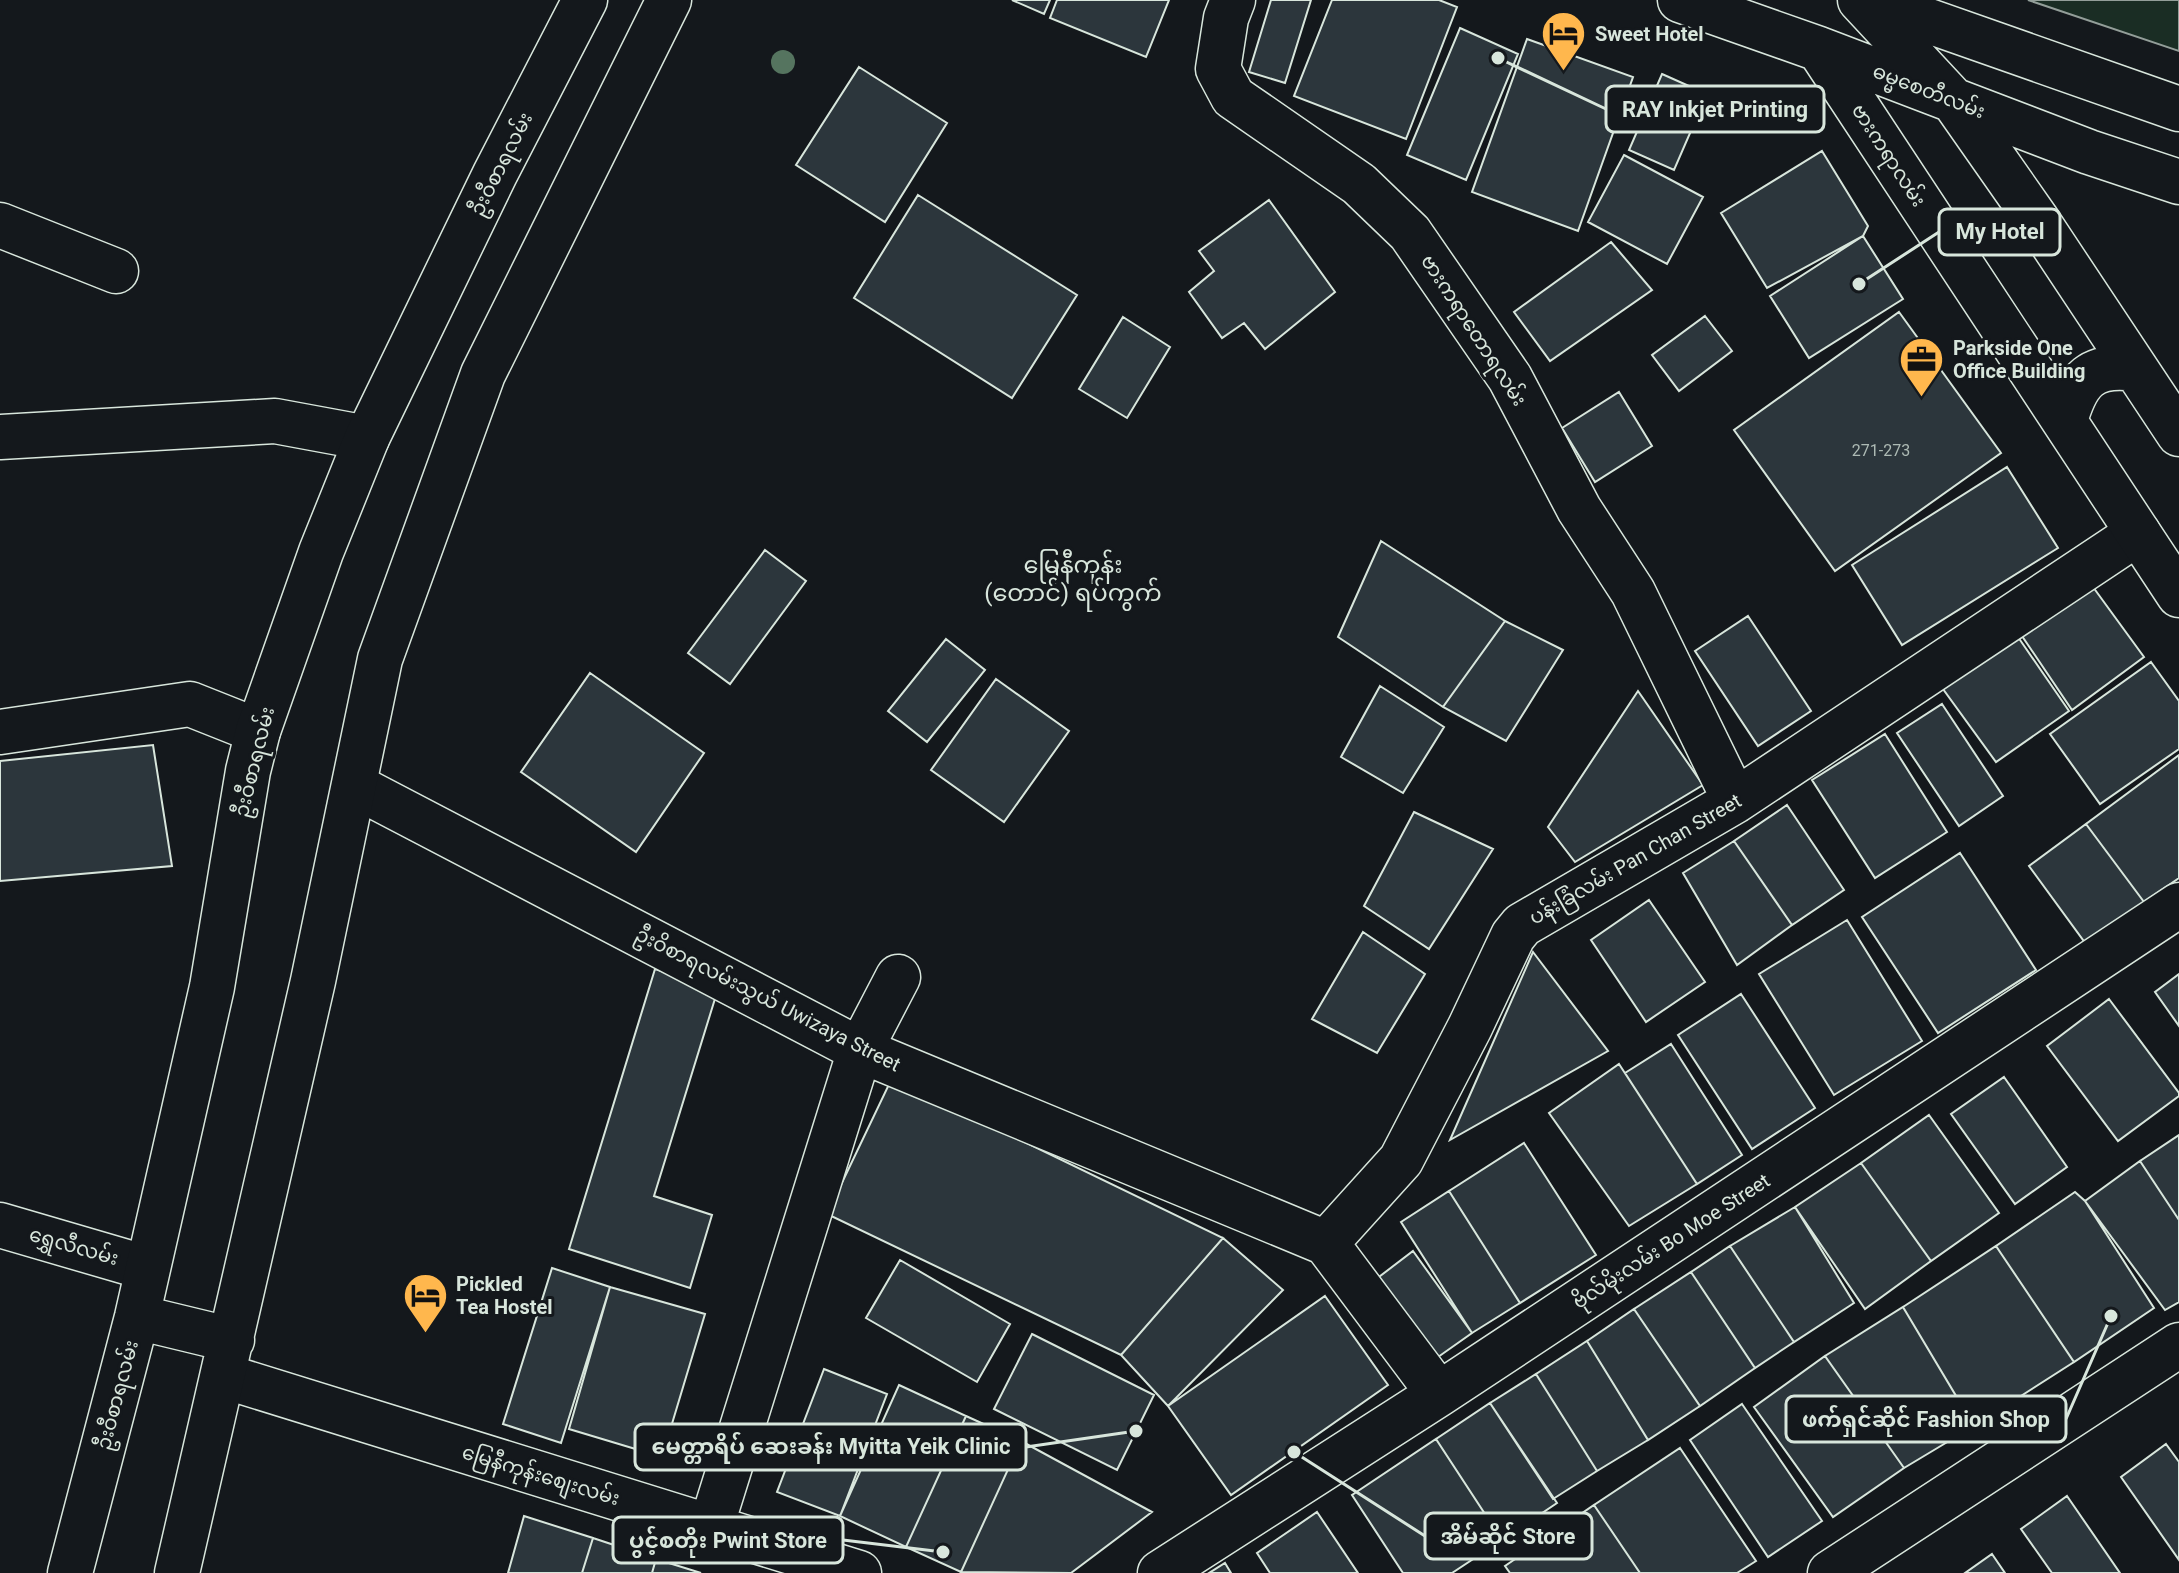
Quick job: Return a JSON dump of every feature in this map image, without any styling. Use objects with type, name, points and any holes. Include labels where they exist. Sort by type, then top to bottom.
[{"type":"street","name":"ဦးဝီစာရလမ်း","points":[[70,1573],[137,1317],[212,987],[248,771],[258,731],[321,552],[367,438],[488,189],[585,0]]},
{"type":"street","points":[[177,1573],[228,1358],[355,786],[380,659],[483,374],[669,0]]},
{"type":"street","name":"ဗားကရာတောရလမ်း","points":[[1233,0],[1226,18],[1218,69],[1233,97],[1359,184],[1410,233],[1510,378],[1579,509],[1633,592],[1735,801]]},
{"type":"street","name":"ဓမ္မစေတီလမ်း","points":[[1680,0],[1819,49],[2089,152],[2179,182]]},
{"type":"street","points":[[1860,0],[1953,100],[2179,434]]},
{"type":"street","points":[[1869,0],[2179,109]]},
{"type":"street","name":"ဗားကရာလမ်း","points":[[1819,49],[2179,595]]},
{"type":"street","points":[[2037,220],[2041,164],[2059,156],[2089,152]]},
{"type":"street","points":[[0,225],[116,271]]},
{"type":"street","points":[[2065,421],[2080,385],[2093,371],[2115,366],[2136,369]]},
{"type":"street","points":[[0,437],[275,421],[367,438]]},
{"type":"street","name":"ပန်းခြံလမ်း Pan Chan Street","points":[[1326,1243],[1401,1160],[1513,936],[1522,925],[1735,801],[2138,533]]},
{"type":"street","points":[[0,732],[190,704],[258,731]]},
{"type":"street","name":"ဦးဝိစာရလမ်းသွယ် Uwizaya Street","points":[[355,786],[860,1050],[1326,1243]]},
{"type":"street","name":"ဗိုလ်မိုးလမ်း Bo Moe Street","points":[[1160,1573],[1439,1394],[2179,905]]},
{"type":"street","points":[[711,1527],[860,1050],[898,977]]},
{"type":"street","name":"ရွှေလီလမ်း","points":[[0,1225],[147,1268]]},
{"type":"street","points":[[1326,1243],[1439,1394]]},
{"type":"street","name":"မြေနီကုန်းစျေးလမ်း","points":[[137,1317],[228,1358],[711,1527],[859,1573]]},
{"type":"street","points":[[1830,1573],[2179,1345]]},
{"type":"green space","points":[[2028,0],[2179,0],[2179,51]]},
{"type":"building","points":[[1012,0],[1050,0],[1044,14]]},
{"type":"building","points":[[1057,0],[1169,0],[1146,57],[1050,18]]},
{"type":"building","points":[[1271,0],[1311,0],[1285,83],[1249,72]]},
{"type":"building","points":[[1332,0],[1439,0],[1457,7],[1406,139],[1294,96]]},
{"type":"building","points":[[1460,28],[1518,54],[1466,180],[1407,155]]},
{"type":"building","points":[[1527,39],[1633,77],[1578,231],[1472,192]]},
{"type":"building","points":[[859,67],[947,123],[885,222],[796,165]]},
{"type":"building","points":[[1662,74],[1707,94],[1674,170],[1629,150]]},
{"type":"building","points":[[1822,151],[1868,226],[1863,236],[1767,288],[1721,213]]},
{"type":"building","points":[[1624,155],[1703,197],[1667,264],[1588,222]]},
{"type":"building","points":[[918,195],[1077,295],[1012,398],[854,298]]},
{"type":"building","points":[[1269,200],[1335,292],[1265,349],[1244,323],[1222,338],[1189,292],[1214,271],[1199,251]]},
{"type":"building","points":[[1863,236],[1903,299],[1809,358],[1770,296]]},
{"type":"building","points":[[1611,242],[1652,290],[1550,361],[1514,312]]},
{"type":"building","points":[[1899,312],[2001,453],[1835,571],[1734,430]]},
{"type":"building","points":[[1705,316],[1732,351],[1679,391],[1652,355]]},
{"type":"building","points":[[1123,317],[1170,347],[1127,418],[1079,389]]},
{"type":"building","points":[[1619,392],[1652,446],[1595,482],[1562,428]]},
{"type":"building","points":[[2007,467],[2058,548],[1902,645],[1852,565]]},
{"type":"building","points":[[1381,541],[1505,621],[1443,707],[1338,637]]},
{"type":"building","points":[[765,550],[806,581],[730,684],[688,653]]},
{"type":"building","points":[[2093,587],[2144,657],[2072,710],[2022,636]]},
{"type":"building","points":[[1748,616],[1811,711],[1758,746],[1695,651]]},
{"type":"building","points":[[1505,621],[1563,650],[1506,741],[1443,707]]},
{"type":"building","points":[[2018,637],[2069,711],[1996,762],[1943,689]]},
{"type":"building","points":[[946,639],[985,670],[927,742],[888,711]]},
{"type":"building","points":[[2151,662],[2179,701],[2179,749],[2100,804],[2050,734]]},
{"type":"building","points":[[590,673],[704,753],[636,852],[521,772]]},
{"type":"building","points":[[996,679],[1069,731],[1004,822],[931,770]]},
{"type":"building","points":[[1380,686],[1444,727],[1403,793],[1341,757]]},
{"type":"building","points":[[1638,691],[1703,785],[1575,862],[1548,827]]},
{"type":"building","points":[[1942,704],[2003,796],[1959,826],[1897,733]]},
{"type":"building","points":[[1885,734],[1947,832],[1875,878],[1812,780]]},
{"type":"building","points":[[153,745],[172,866],[0,881],[0,761]]},
{"type":"building","points":[[2179,755],[2179,878],[2144,902],[2086,824]]},
{"type":"building","points":[[1787,805],[1844,890],[1792,925],[1734,841]]},
{"type":"building","points":[[1414,812],[1493,849],[1429,949],[1364,906]]},
{"type":"building","points":[[2086,824],[2144,902],[2086,944],[2029,866]]},
{"type":"building","points":[[1734,841],[1792,925],[1737,965],[1683,873]]},
{"type":"building","points":[[1960,853],[2036,970],[1938,1033],[1862,917]]},
{"type":"building","points":[[1649,900],[1705,982],[1646,1022],[1591,940]]},
{"type":"building","points":[[1847,920],[1922,1041],[1834,1095],[1759,974]]},
{"type":"building","points":[[1363,932],[1425,974],[1377,1053],[1312,1019]]},
{"type":"building","points":[[1533,952],[1608,1051],[1450,1140]]},
{"type":"building","points":[[655,969],[718,989],[654,1196],[712,1215],[690,1288],[569,1249]]},
{"type":"building","points":[[2179,974],[2179,1026],[2155,992]]},
{"type":"building","points":[[1741,994],[1815,1108],[1752,1149],[1678,1035]]},
{"type":"building","points":[[2109,999],[2179,1093],[2118,1141],[2047,1046]]},
{"type":"building","points":[[1671,1044],[1742,1155],[1697,1184],[1625,1073]]},
{"type":"building","points":[[1619,1064],[1697,1184],[1629,1226],[1549,1113]]},
{"type":"building","points":[[2004,1077],[2067,1167],[2015,1204],[1951,1114]]},
{"type":"building","points":[[892,1078],[1223,1238],[1121,1355],[827,1214]]},
{"type":"building","points":[[1929,1115],[1999,1213],[1931,1261],[1861,1163]]},
{"type":"building","points":[[2179,1135],[2179,1220],[2140,1161]]},
{"type":"building","points":[[1524,1143],[1596,1255],[1520,1303],[1449,1191]]},
{"type":"building","points":[[2140,1161],[2179,1220],[2179,1302],[2165,1310],[2085,1201]]},
{"type":"building","points":[[1861,1163],[1931,1261],[1865,1309],[1795,1207]]},
{"type":"building","points":[[1449,1191],[1520,1303],[1472,1333],[1401,1222]]},
{"type":"building","points":[[2075,1192],[2085,1201],[2154,1308],[2074,1362],[1996,1246]]},
{"type":"building","points":[[1795,1207],[1854,1303],[1794,1342],[1730,1246]]},
{"type":"building","points":[[1223,1238],[1283,1290],[1168,1406],[1121,1355]]},
{"type":"building","points":[[1730,1246],[1794,1342],[1755,1368],[1691,1272]]},
{"type":"building","points":[[1996,1246],[2074,1362],[1974,1426],[1903,1307]]},
{"type":"building","points":[[1413,1251],[1472,1333],[1431,1362],[1371,1283]]},
{"type":"building","points":[[900,1260],[1010,1324],[977,1382],[866,1318]]},
{"type":"building","points":[[552,1268],[610,1287],[561,1443],[503,1424]]},
{"type":"building","points":[[1691,1272],[1755,1368],[1700,1406],[1634,1309]]},
{"type":"building","points":[[610,1287],[705,1314],[662,1457],[569,1429]]},
{"type":"building","points":[[1325,1296],[1388,1385],[1231,1495],[1168,1406]]},
{"type":"building","points":[[1903,1307],[1974,1426],[1904,1468],[1825,1356]]},
{"type":"building","points":[[1634,1309],[1700,1406],[1648,1440],[1587,1341]]},
{"type":"building","points":[[1032,1334],[1154,1395],[1117,1470],[994,1409]]},
{"type":"building","points":[[1587,1341],[1648,1440],[1597,1471],[1536,1374]]},
{"type":"building","points":[[1825,1356],[1904,1468],[1833,1517],[1754,1407]]},
{"type":"building","points":[[824,1369],[887,1394],[840,1516],[777,1492]]},
{"type":"building","points":[[1536,1374],[1597,1471],[1553,1499],[1490,1403]]},
{"type":"building","points":[[899,1385],[966,1416],[906,1547],[840,1516]]},
{"type":"building","points":[[1490,1403],[1557,1503],[1502,1540],[1436,1439]]},
{"type":"building","points":[[1742,1404],[1822,1521],[1768,1557],[1690,1440]]},
{"type":"building","points":[[966,1416],[1021,1441],[961,1572],[906,1547]]},
{"type":"building","points":[[1436,1439],[1502,1540],[1452,1573],[1403,1573],[1352,1495]]},
{"type":"building","points":[[1021,1441],[1152,1512],[1071,1573],[961,1572]]},
{"type":"building","points":[[2166,1444],[2179,1462],[2179,1560],[2121,1477]]},
{"type":"building","points":[[1680,1448],[1756,1561],[1737,1573],[1640,1573],[1594,1505]]},
{"type":"building","points":[[2067,1496],[2120,1573],[2052,1573],[2021,1529]]},
{"type":"building","points":[[1594,1505],[1640,1573],[1510,1573],[1505,1566]]},
{"type":"building","points":[[1317,1512],[1358,1573],[1270,1573],[1257,1553]]},
{"type":"building","points":[[524,1516],[593,1538],[582,1573],[508,1573]]},
{"type":"building","points":[[593,1538],[656,1559],[652,1573],[582,1573]]},
{"type":"building","points":[[1992,1554],[2005,1573],[1965,1573]]},
{"type":"building","points":[[656,1559],[701,1573],[652,1573]]},
{"type":"building","points":[[1225,1563],[1231,1573],[1209,1573]]},
{"type":"place","name":"RAY Inkjet Printing","points":[[1498,58]]},
{"type":"place","name":"Sweet Hotel","points":[[1564,73]]},
{"type":"place","name":"My Hotel","points":[[1859,284]]},
{"type":"place","name":"Parkside One Office Building","points":[[1922,399]]},
{"type":"place","name":"ဖက်ရှင်ဆိုင် Fashion Shop","points":[[2111,1316]]},
{"type":"place","name":"Pickled Tea Hostel","points":[[425,1334]]},
{"type":"place","name":"မေတ္တာရိပ် ဆေးခန်း Myitta Yeik Clinic","points":[[1136,1431]]},
{"type":"place","name":"အိမ်ဆိုင် Store","points":[[1294,1452]]},
{"type":"place","name":"ပွင့်စတိုး Pwint Store","points":[[943,1552]]},
{"type":"district","name":"မြေနီကုန်း (တောင်) ရပ်ကွက်","points":[[1073,579]]}]
